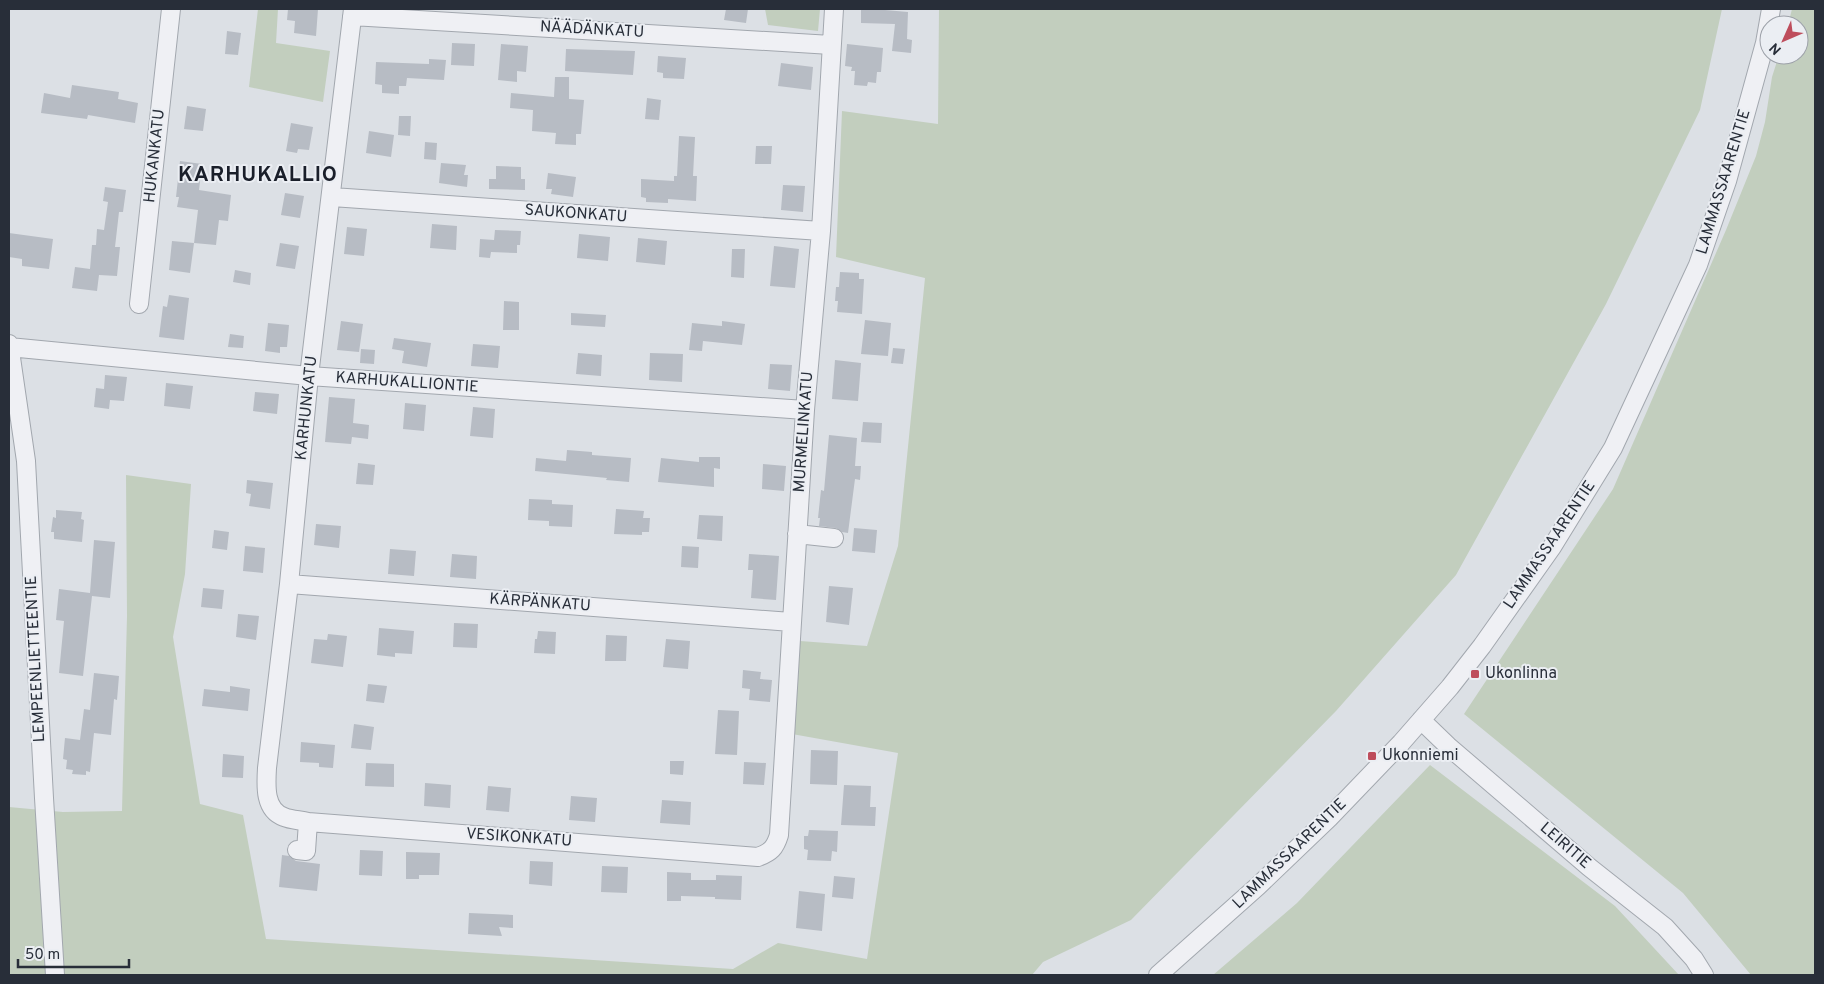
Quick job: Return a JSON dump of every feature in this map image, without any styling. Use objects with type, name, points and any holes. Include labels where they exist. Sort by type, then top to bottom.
[{"type":"street","name":"HUKANKATU","points":[[139,304],[171,9]]},
{"type":"street","name":"MURMELINKATU","points":[[769,853],[776,846],[779,835],[805,410],[821,231],[834,9]]},
{"type":"street","name":"LAMMASSAARENTIE","points":[[1158,975],[1258,886],[1329,818],[1421,720],[1482,646],[1552,547],[1613,448],[1698,265],[1729,171],[1764,42],[1771,9]]},
{"type":"street","name":"NÄÄDÄNKATU","points":[[353,12],[831,45]]},
{"type":"street","name":"KARHUNKATU","points":[[271,808],[266,792],[267,768],[289,584],[309,376],[353,12]]},
{"type":"street","name":"SAUKONKATU","points":[[332,197],[821,231]]},
{"type":"street","name":"KARHUKALLIONTIE","points":[[9,346],[309,376],[805,410]]},
{"type":"street","name":"LEMPEENLIETTEENTIE","points":[[9,346],[26,461],[55,975]]},
{"type":"street","points":[[797,534],[834,538]]},
{"type":"street","name":"KÄRPÄNKATU","points":[[289,584],[791,622]]},
{"type":"street","name":"LEIRITIE","points":[[1421,720],[1448,746],[1589,866],[1665,927],[1694,959],[1704,975]]},
{"type":"street","name":"VESIKONKATU","points":[[271,808],[283,817],[308,822],[758,857],[769,853]]},
{"type":"street","points":[[298,850],[306,851],[308,822]]},
{"type":"green space","points":[[258,9],[278,9],[276,43],[330,51],[323,102],[249,87]]},
{"type":"green space","points":[[765,9],[820,9],[818,31],[768,25]]},
{"type":"green space","points":[[939,9],[1722,9],[1700,110],[1606,304],[1456,575],[1336,711],[1131,920],[1043,962],[1032,975],[9,975],[9,807],[63,812],[122,811],[127,616],[126,475],[191,484],[185,574],[173,637],[200,804],[243,815],[266,939],[733,969],[778,943],[867,959],[898,753],[792,734],[800,641],[867,646],[898,546],[925,278],[836,257],[842,111],[938,124]]},
{"type":"green space","points":[[1792,9],[1815,9],[1815,975],[1751,975],[1683,893],[1464,714],[1613,489],[1726,230],[1756,156],[1765,122],[1772,77],[1776,65],[1809,65],[1809,15],[1790,15]]},
{"type":"green space","points":[[1430,765],[1615,906],[1679,975],[1213,975],[1297,903]]},
{"type":"building","points":[[288,9],[318,9],[316,36],[294,33],[295,21],[287,20]]},
{"type":"building","points":[[726,9],[748,9],[746,23],[724,20]]},
{"type":"building","points":[[861,9],[885,9],[908,12],[907,39],[912,40],[911,53],[892,51],[895,24],[861,23]]},
{"type":"building","points":[[227,31],[241,33],[238,55],[225,54]]},
{"type":"building","points":[[452,43],[475,44],[474,66],[451,65]]},
{"type":"building","points":[[501,44],[528,46],[526,72],[517,71],[517,82],[498,80]]},
{"type":"building","points":[[847,44],[883,48],[881,72],[877,72],[876,83],[868,82],[867,86],[854,85],[855,71],[851,71],[852,67],[845,66]]},
{"type":"building","points":[[566,49],[635,51],[633,75],[565,71]]},
{"type":"building","points":[[658,56],[686,58],[684,79],[663,78],[663,73],[657,72]]},
{"type":"building","points":[[429,59],[446,60],[444,80],[407,78],[406,86],[399,86],[399,94],[382,93],[382,85],[375,84],[376,62],[429,64]]},
{"type":"building","points":[[781,63],[813,67],[811,90],[778,86]]},
{"type":"building","points":[[555,77],[569,77],[569,99],[584,100],[581,134],[576,134],[576,145],[555,144],[556,133],[532,131],[533,110],[510,108],[511,93],[554,97]]},
{"type":"building","points":[[72,85],[119,92],[118,99],[138,103],[135,123],[88,115],[87,119],[41,113],[44,93],[70,98]]},
{"type":"building","points":[[647,98],[661,100],[659,120],[645,119]]},
{"type":"building","points":[[187,106],[206,109],[203,131],[184,129]]},
{"type":"building","points":[[399,116],[411,116],[410,136],[398,135]]},
{"type":"building","points":[[291,123],[313,127],[309,150],[298,149],[297,153],[286,151]]},
{"type":"building","points":[[369,131],[394,135],[391,157],[366,153]]},
{"type":"building","points":[[679,136],[695,137],[693,176],[697,176],[696,201],[668,199],[668,203],[646,202],[646,198],[641,197],[641,179],[674,181],[674,176],[677,176]]},
{"type":"building","points":[[425,142],[437,143],[436,160],[424,159]]},
{"type":"building","points":[[756,146],[772,146],[771,164],[755,164]]},
{"type":"building","points":[[180,161],[202,164],[199,190],[231,195],[228,221],[219,220],[216,245],[194,243],[198,210],[177,207],[179,197],[176,197]]},
{"type":"building","points":[[441,163],[466,165],[464,175],[468,175],[467,187],[439,183]]},
{"type":"building","points":[[496,166],[521,167],[521,179],[525,179],[525,190],[489,189],[489,179],[496,179]]},
{"type":"building","points":[[548,173],[576,177],[573,197],[551,194],[552,189],[546,189]]},
{"type":"building","points":[[783,185],[805,186],[803,212],[781,210]]},
{"type":"building","points":[[105,187],[126,190],[123,212],[119,212],[115,247],[120,247],[117,276],[99,275],[97,291],[72,288],[75,267],[90,269],[92,245],[96,245],[97,229],[104,230],[108,202],[103,201]]},
{"type":"building","points":[[285,193],[304,196],[300,218],[281,215]]},
{"type":"building","points":[[432,224],[457,226],[456,250],[430,248]]},
{"type":"building","points":[[347,227],[367,229],[364,256],[344,254]]},
{"type":"building","points":[[495,230],[521,231],[520,245],[517,245],[517,253],[491,252],[490,258],[479,257],[480,239],[494,240]]},
{"type":"building","points":[[9,233],[53,239],[49,269],[22,266],[22,259],[9,257]]},
{"type":"building","points":[[579,234],[610,237],[608,261],[577,258]]},
{"type":"building","points":[[638,238],[667,241],[665,265],[636,262]]},
{"type":"building","points":[[172,241],[194,243],[190,273],[169,270]]},
{"type":"building","points":[[280,243],[299,246],[295,269],[276,266]]},
{"type":"building","points":[[774,246],[799,249],[795,288],[770,286]]},
{"type":"building","points":[[732,249],[745,249],[744,278],[731,277]]},
{"type":"building","points":[[235,270],[251,273],[250,285],[233,282]]},
{"type":"building","points":[[840,272],[859,273],[859,279],[864,279],[862,314],[837,312],[838,301],[835,301],[836,287],[839,287]]},
{"type":"building","points":[[169,295],[189,298],[184,340],[159,337],[163,306],[167,307]]},
{"type":"building","points":[[504,301],[519,302],[519,330],[503,330]]},
{"type":"building","points":[[571,313],[606,315],[605,327],[571,325]]},
{"type":"building","points":[[865,320],[891,323],[888,356],[861,354]]},
{"type":"building","points":[[341,321],[363,324],[359,352],[337,350]]},
{"type":"building","points":[[722,321],[745,324],[742,345],[703,341],[702,351],[689,350],[692,323],[722,326]]},
{"type":"building","points":[[268,323],[289,325],[287,347],[280,347],[280,353],[265,351]]},
{"type":"building","points":[[230,334],[244,336],[243,348],[228,347]]},
{"type":"building","points":[[394,338],[431,343],[427,367],[402,363],[404,351],[392,349]]},
{"type":"building","points":[[473,344],[500,346],[498,368],[471,366]]},
{"type":"building","points":[[893,348],[905,349],[903,364],[891,363]]},
{"type":"building","points":[[361,349],[375,350],[374,364],[360,363]]},
{"type":"building","points":[[578,353],[602,355],[601,376],[576,374]]},
{"type":"building","points":[[650,353],[683,354],[682,382],[649,380]]},
{"type":"building","points":[[835,360],[861,363],[858,401],[832,399]]},
{"type":"building","points":[[770,364],[792,365],[790,391],[768,389]]},
{"type":"building","points":[[105,375],[127,377],[124,401],[110,400],[109,409],[94,407],[96,388],[104,389]]},
{"type":"building","points":[[166,383],[193,386],[190,409],[164,406]]},
{"type":"building","points":[[255,392],[279,394],[277,414],[253,411]]},
{"type":"building","points":[[329,397],[355,399],[353,423],[369,425],[368,439],[352,437],[351,444],[325,442]]},
{"type":"building","points":[[405,403],[426,405],[424,431],[403,429]]},
{"type":"building","points":[[473,407],[495,409],[493,438],[470,436]]},
{"type":"building","points":[[863,422],[882,423],[881,443],[861,442]]},
{"type":"building","points":[[829,435],[857,438],[855,466],[861,466],[860,480],[855,479],[848,533],[836,528],[819,526],[821,490],[824,491]]},
{"type":"building","points":[[567,450],[592,452],[592,455],[631,458],[629,482],[535,471],[536,458],[566,461]]},
{"type":"building","points":[[699,457],[720,457],[720,469],[714,468],[714,487],[658,482],[661,458],[699,462]]},
{"type":"building","points":[[358,463],[375,465],[373,485],[356,484]]},
{"type":"building","points":[[763,464],[786,466],[784,491],[762,489]]},
{"type":"building","points":[[247,480],[273,483],[270,509],[249,506],[251,494],[246,493]]},
{"type":"building","points":[[529,499],[552,500],[552,504],[573,505],[572,527],[549,526],[549,521],[528,520]]},
{"type":"building","points":[[616,509],[644,511],[643,518],[650,518],[649,532],[642,532],[642,535],[614,534]]},
{"type":"building","points":[[56,510],[82,512],[81,519],[84,520],[82,542],[54,539],[54,532],[51,532],[53,517],[56,518]]},
{"type":"building","points":[[699,515],[723,516],[722,541],[697,539]]},
{"type":"building","points":[[316,524],[341,526],[339,548],[314,545]]},
{"type":"building","points":[[854,528],[877,530],[875,553],[852,551]]},
{"type":"building","points":[[214,530],[229,532],[227,550],[212,548]]},
{"type":"building","points":[[94,540],[115,542],[110,598],[92,596],[83,676],[59,673],[64,621],[56,620],[59,589],[90,593]]},
{"type":"building","points":[[245,546],[265,548],[263,573],[243,571]]},
{"type":"building","points":[[682,546],[699,547],[698,568],[681,567]]},
{"type":"building","points":[[390,549],[416,551],[414,576],[388,574]]},
{"type":"building","points":[[452,554],[477,556],[476,579],[450,577]]},
{"type":"building","points":[[749,554],[779,556],[776,600],[751,598],[753,570],[748,570]]},
{"type":"building","points":[[829,586],[853,588],[849,625],[826,622]]},
{"type":"building","points":[[203,588],[224,590],[222,609],[201,607]]},
{"type":"building","points":[[238,614],[259,616],[256,640],[236,637]]},
{"type":"building","points":[[454,623],[478,624],[477,648],[453,647]]},
{"type":"building","points":[[379,628],[414,631],[412,654],[395,653],[395,657],[377,655]]},
{"type":"building","points":[[538,631],[556,632],[555,654],[534,653],[535,639],[537,639]]},
{"type":"building","points":[[328,634],[347,636],[343,667],[311,663],[314,639],[327,640]]},
{"type":"building","points":[[606,635],[627,636],[626,661],[605,661]]},
{"type":"building","points":[[666,639],[690,641],[688,669],[663,667]]},
{"type":"building","points":[[743,670],[761,672],[760,679],[772,680],[770,702],[749,700],[750,689],[742,688]]},
{"type":"building","points":[[94,673],[119,676],[117,700],[114,699],[111,735],[94,733],[90,772],[86,771],[86,775],[72,774],[73,770],[66,769],[67,760],[63,759],[65,738],[80,740],[84,709],[90,710]]},
{"type":"building","points":[[368,684],[387,686],[384,703],[366,701]]},
{"type":"building","points":[[230,686],[250,689],[248,711],[202,706],[204,689],[230,692]]},
{"type":"building","points":[[718,710],[739,711],[737,755],[715,754]]},
{"type":"building","points":[[354,724],[374,727],[371,750],[351,748]]},
{"type":"building","points":[[301,742],[335,745],[333,768],[319,767],[319,763],[300,762]]},
{"type":"building","points":[[811,750],[838,751],[837,785],[810,784]]},
{"type":"building","points":[[223,754],[244,756],[243,778],[222,777]]},
{"type":"building","points":[[670,761],[684,761],[683,775],[670,774]]},
{"type":"building","points":[[744,762],[766,763],[764,785],[743,784]]},
{"type":"building","points":[[366,763],[394,764],[394,787],[365,786]]},
{"type":"building","points":[[425,783],[451,785],[450,808],[424,806]]},
{"type":"building","points":[[844,785],[871,786],[870,807],[876,807],[875,826],[841,825]]},
{"type":"building","points":[[488,786],[511,788],[509,812],[486,810]]},
{"type":"building","points":[[571,796],[597,798],[595,822],[569,820]]},
{"type":"building","points":[[662,800],[691,802],[690,825],[660,823]]},
{"type":"building","points":[[809,830],[838,831],[837,852],[832,851],[831,861],[807,860],[808,850],[804,849],[804,836],[808,836]]},
{"type":"building","points":[[360,850],[383,851],[382,876],[359,875]]},
{"type":"building","points":[[406,852],[440,853],[439,875],[419,875],[419,879],[406,879]]},
{"type":"building","points":[[282,855],[289,856],[296,861],[320,864],[317,891],[279,887]]},
{"type":"building","points":[[530,861],[553,862],[552,886],[529,884]]},
{"type":"building","points":[[602,866],[628,867],[627,893],[601,892]]},
{"type":"building","points":[[667,872],[691,873],[691,880],[716,880],[716,875],[742,876],[741,900],[681,896],[681,901],[667,901]]},
{"type":"building","points":[[834,876],[855,878],[853,899],[832,897]]},
{"type":"building","points":[[799,891],[825,894],[822,931],[796,928]]},
{"type":"building","points":[[469,913],[513,915],[513,928],[499,927],[502,936],[468,934]]},
{"type":"place","name":"Ukonlinna","points":[[1475,674]]},
{"type":"place","name":"Ukonniemi","points":[[1372,756]]},
{"type":"district","name":"KARHUKALLIO","points":[[258,175]]}]
